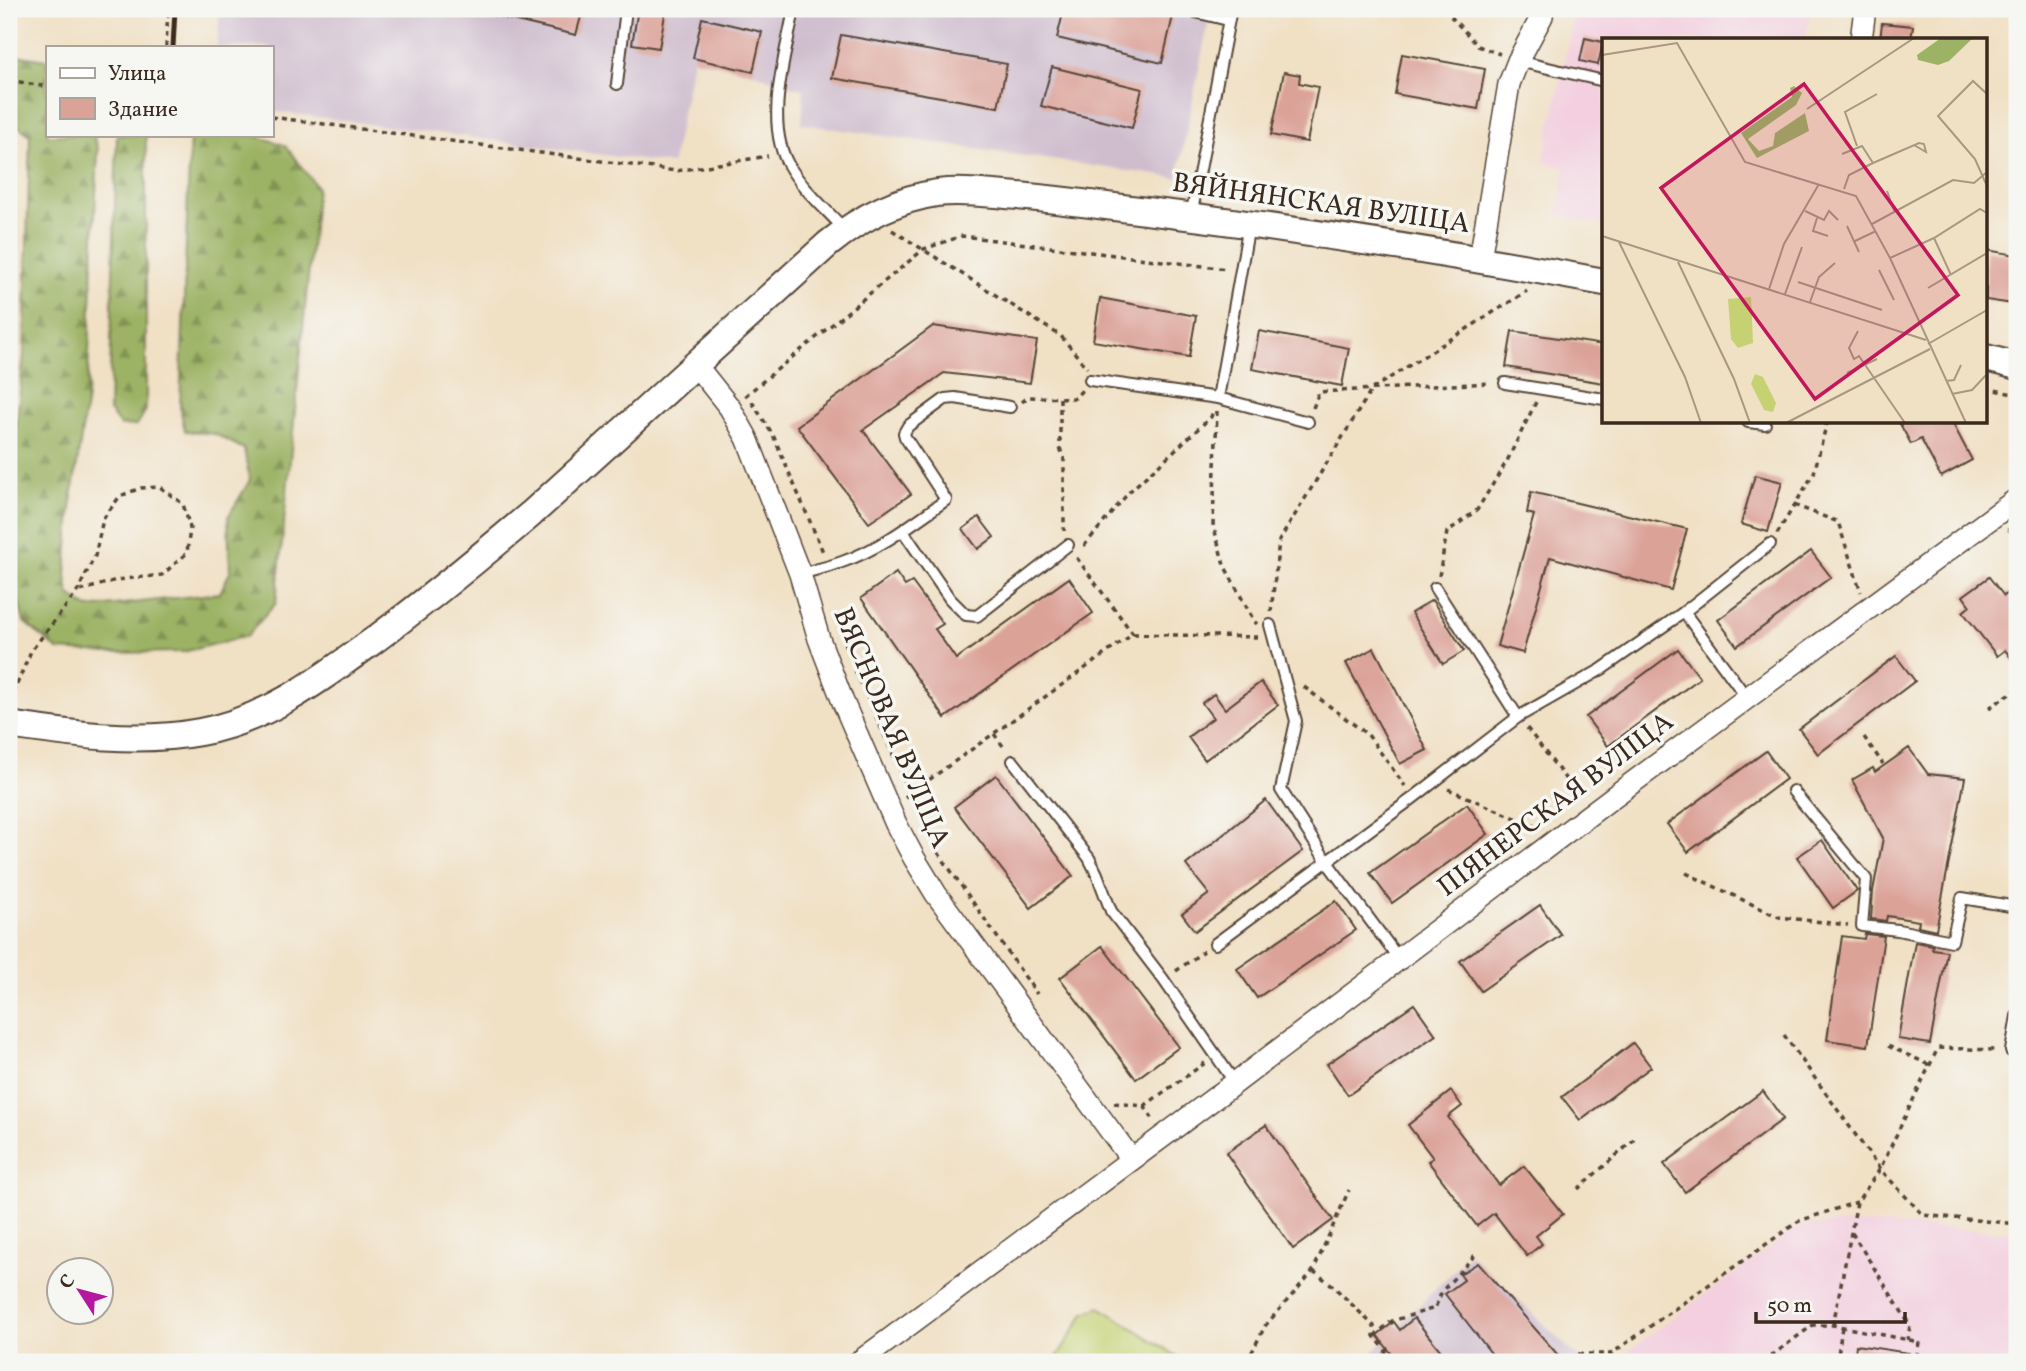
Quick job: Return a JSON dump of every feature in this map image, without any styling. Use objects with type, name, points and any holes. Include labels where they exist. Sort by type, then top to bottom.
[{"type":"street","points":[[1480,259],[1509,84],[1543,9]]},
{"type":"street","points":[[1861,38],[1865,9]]},
{"type":"street","name":"ВЯЙНЯНСКАЯ ВУЛІЦА","points":[[9,725],[94,735],[155,737],[219,728],[263,712],[334,669],[444,586],[531,514],[845,230],[869,216],[907,200],[940,192],[971,192],[1191,216],[1480,259],[1602,282]]},
{"type":"street","points":[[1988,359],[2017,366]]},
{"type":"street","name":"ВЯСНОВАЯ ВУЛІЦА","points":[[695,364],[730,408],[755,457],[800,574],[808,608],[828,664],[914,858],[936,894],[1130,1158]]},
{"type":"street","name":"ПІЯНЕРСКАЯ ВУЛІЦА","points":[[859,1362],[1591,813],[2017,499]]},
{"type":"lane","points":[[617,84],[626,9]]},
{"type":"lane","points":[[794,9],[777,111],[778,141],[800,181],[845,230]]},
{"type":"lane","points":[[1183,9],[1229,15],[1191,216]]},
{"type":"lane","points":[[1518,61],[1602,81]]},
{"type":"lane","points":[[1218,398],[1249,225]]},
{"type":"lane","points":[[1094,381],[1218,398],[1308,422]]},
{"type":"lane","points":[[1506,383],[1602,398]]},
{"type":"lane","points":[[800,574],[844,562],[872,549],[903,531],[946,500],[905,438],[904,433],[908,426],[945,399],[955,398],[1013,408]]},
{"type":"lane","points":[[1759,424],[1765,425]]},
{"type":"lane","points":[[903,531],[950,599],[967,615],[977,615],[1068,545]]},
{"type":"lane","points":[[1215,944],[1518,717],[1593,675],[1684,612],[1770,544]]},
{"type":"lane","points":[[1435,588],[1518,717]]},
{"type":"lane","points":[[1684,612],[1747,698]]},
{"type":"lane","points":[[1270,625],[1296,721],[1281,790],[1327,862],[1399,959]]},
{"type":"lane","points":[[1013,761],[1089,858],[1111,911],[1163,979],[1234,1083]]},
{"type":"lane","points":[[1793,791],[1866,880],[1862,926],[1952,941],[1962,898],[2017,907]]},
{"type":"lane","points":[[2011,1051],[2017,1016]]},
{"type":"path","points":[[166,46],[168,9]]},
{"type":"path","points":[[1444,9],[1478,46],[1518,61]]},
{"type":"path","points":[[9,80],[46,87]]},
{"type":"path","points":[[273,117],[676,171],[783,154]]},
{"type":"path","points":[[869,216],[1061,336],[1094,381],[1075,398],[1028,397],[1013,408]]},
{"type":"path","points":[[730,408],[924,249],[962,236],[1241,271]]},
{"type":"path","points":[[1270,625],[1279,541],[1372,389],[1556,273]]},
{"type":"path","points":[[1308,422],[1319,391],[1506,383]]},
{"type":"path","points":[[1435,588],[1440,575],[1447,532],[1477,510],[1507,461],[1543,388]]},
{"type":"path","points":[[1988,388],[2017,395]]},
{"type":"path","points":[[747,394],[773,435],[829,566]]},
{"type":"path","points":[[1060,398],[1060,448],[1064,459],[1062,528],[1068,545],[1133,634]]},
{"type":"path","points":[[1076,556],[1130,491],[1211,417],[1218,398]]},
{"type":"path","points":[[1218,398],[1213,524],[1224,565],[1254,621],[1273,637]]},
{"type":"path","points":[[1770,544],[1814,473],[1826,424]]},
{"type":"path","points":[[9,703],[31,651],[77,592],[95,556],[103,519],[120,496],[141,488],[160,487],[183,504],[190,528],[187,553],[162,575],[116,580],[77,592]]},
{"type":"path","points":[[1794,505],[1838,522],[1867,610]]},
{"type":"path","points":[[832,608],[856,672],[935,848],[1044,1003]]},
{"type":"path","points":[[890,809],[1133,634],[1273,637]]},
{"type":"path","points":[[1283,671],[1368,735],[1413,798]]},
{"type":"path","points":[[1989,708],[2017,689]]},
{"type":"path","points":[[1518,717],[1591,813]]},
{"type":"path","points":[[994,733],[1013,761]]},
{"type":"path","points":[[1864,737],[1883,764]]},
{"type":"path","points":[[1433,783],[1560,837]]},
{"type":"path","points":[[1686,873],[1779,917],[1862,926]]},
{"type":"path","points":[[1163,979],[1215,944]]},
{"type":"path","points":[[1784,1035],[1880,1169],[1923,1215],[2017,1224]]},
{"type":"path","points":[[1888,1046],[1930,1065]]},
{"type":"path","points":[[1833,1325],[1857,1202],[1880,1169],[1938,1048],[2011,1051]]},
{"type":"path","points":[[1114,1103],[1144,1107],[1215,1056]]},
{"type":"path","points":[[1578,1189],[1636,1138]]},
{"type":"path","points":[[1247,1362],[1265,1326],[1313,1271],[1349,1190]]},
{"type":"path","points":[[1578,1354],[1611,1354],[1800,1221],[1857,1202]]},
{"type":"path","points":[[1851,1231],[1910,1325],[1908,1340]]},
{"type":"path","points":[[1374,1336],[1392,1321],[1434,1308],[1442,1291],[1477,1253]]},
{"type":"path","points":[[1313,1271],[1331,1284],[1374,1326],[1374,1336],[1386,1350],[1383,1362]]},
{"type":"path","points":[[1763,1362],[1814,1325],[1833,1325],[1919,1342],[1916,1362]]},
{"type":"path","points":[[1837,1362],[1842,1327]]},
{"type":"shaded area","points":[[220,9],[1211,9],[1177,178],[802,124],[804,89],[780,84],[753,72],[693,59],[672,164],[273,111],[273,46],[217,46]]},
{"type":"shaded area","points":[[1575,9],[1811,9],[1805,38],[1602,38],[1602,225],[1558,215],[1565,167],[1543,163]]},
{"type":"shaded area","points":[[1853,1223],[2017,1232],[2017,1362],[1613,1362],[1799,1226]]},
{"type":"shaded area","points":[[1470,1254],[1583,1362],[1363,1362]]},
{"type":"green space","points":[[9,54],[46,60],[46,136],[93,136],[98,149],[87,397],[72,497],[66,575],[69,594],[88,608],[220,593],[230,572],[228,517],[250,480],[244,449],[215,434],[185,431],[180,407],[190,136],[256,136],[285,145],[317,187],[276,603],[247,636],[183,652],[107,653],[58,650],[24,622],[10,570],[12,467],[24,355],[30,135],[9,119]]},
{"type":"green space","points":[[117,136],[146,136],[146,410],[137,425],[121,426],[109,411]]},
{"type":"green space","points":[[1100,1307],[1186,1362],[1054,1362],[1085,1313]]},
{"type":"building","points":[[492,9],[583,9],[576,35],[491,15]]},
{"type":"building","points":[[638,9],[666,9],[659,48],[632,44]]},
{"type":"building","points":[[1064,9],[1142,9],[1173,16],[1162,63],[1057,38]]},
{"type":"building","points":[[702,18],[762,32],[753,72],[693,58]]},
{"type":"building","points":[[1882,23],[1913,26],[1911,38],[1880,38]]},
{"type":"building","points":[[841,35],[1007,64],[998,107],[832,78]]},
{"type":"building","points":[[1585,38],[1602,42],[1598,65],[1580,61]]},
{"type":"building","points":[[1402,54],[1485,69],[1478,109],[1395,94]]},
{"type":"building","points":[[1052,67],[1142,89],[1132,128],[1041,106]]},
{"type":"building","points":[[1284,72],[1300,75],[1299,83],[1318,87],[1307,142],[1271,135]]},
{"type":"building","points":[[1988,250],[2017,255],[2017,287],[2013,304],[1988,300]]},
{"type":"building","points":[[1100,298],[1196,316],[1189,357],[1093,341]]},
{"type":"building","points":[[933,326],[1037,341],[1030,383],[944,373],[863,430],[911,494],[869,523],[797,426]]},
{"type":"building","points":[[1259,331],[1349,348],[1342,386],[1252,369]]},
{"type":"building","points":[[1512,331],[1602,345],[1602,383],[1506,367]]},
{"type":"building","points":[[1900,424],[1953,424],[1972,460],[1941,477],[1921,439],[1911,444]]},
{"type":"building","points":[[1755,475],[1782,482],[1768,532],[1741,524]]},
{"type":"building","points":[[1531,492],[1687,529],[1671,590],[1550,557],[1523,653],[1497,646],[1534,515],[1527,513]]},
{"type":"building","points":[[979,517],[994,537],[978,549],[963,529]]},
{"type":"building","points":[[1811,551],[1831,577],[1737,646],[1718,620]]},
{"type":"building","points":[[896,573],[905,586],[912,582],[943,624],[935,629],[956,659],[1069,578],[1093,613],[945,718],[861,598]]},
{"type":"building","points":[[1989,577],[2004,596],[2008,592],[2017,604],[2017,666],[2005,650],[1997,656],[1963,612],[1970,606],[1963,596]]},
{"type":"building","points":[[1432,600],[1464,651],[1443,664],[1411,613]]},
{"type":"building","points":[[1374,648],[1427,750],[1400,764],[1346,663]]},
{"type":"building","points":[[1678,649],[1700,678],[1608,746],[1586,717]]},
{"type":"building","points":[[1896,656],[1915,681],[1818,754],[1799,729]]},
{"type":"building","points":[[1261,682],[1278,705],[1205,760],[1188,737],[1213,718],[1202,703],[1214,694],[1225,709]]},
{"type":"building","points":[[1909,748],[1928,774],[1965,778],[1936,930],[1918,926],[1919,921],[1887,916],[1886,921],[1871,919],[1873,891],[1883,838],[1852,780],[1873,768],[1875,772]]},
{"type":"building","points":[[1766,751],[1786,779],[1688,852],[1667,824]]},
{"type":"building","points":[[996,775],[1073,876],[1031,908],[954,807]]},
{"type":"building","points":[[1266,800],[1303,851],[1195,931],[1182,914],[1209,894],[1186,865]]},
{"type":"building","points":[[1467,804],[1488,834],[1392,903],[1370,873]]},
{"type":"building","points":[[1822,840],[1857,891],[1833,908],[1797,857]]},
{"type":"building","points":[[1336,901],[1356,930],[1257,998],[1237,969]]},
{"type":"building","points":[[1540,905],[1561,935],[1481,991],[1460,961]]},
{"type":"building","points":[[1865,934],[1884,936],[1868,1046],[1827,1040],[1842,936],[1864,939]]},
{"type":"building","points":[[1915,942],[1933,945],[1932,949],[1947,951],[1930,1044],[1898,1039]]},
{"type":"building","points":[[1102,946],[1179,1047],[1136,1079],[1060,978]]},
{"type":"building","points":[[1414,1004],[1436,1035],[1348,1095],[1327,1064]]},
{"type":"building","points":[[1633,1043],[1651,1067],[1580,1120],[1562,1097]]},
{"type":"building","points":[[1451,1091],[1462,1106],[1448,1117],[1499,1185],[1524,1166],[1563,1214],[1536,1236],[1542,1244],[1527,1256],[1494,1213],[1477,1226],[1428,1161],[1433,1158],[1408,1125]]},
{"type":"building","points":[[1763,1091],[1783,1119],[1685,1192],[1664,1164]]},
{"type":"building","points":[[1266,1125],[1333,1220],[1293,1249],[1226,1153]]},
{"type":"building","points":[[1478,1263],[1564,1362],[1498,1362],[1445,1294],[1464,1280],[1460,1274]]},
{"type":"building","points":[[1414,1318],[1450,1362],[1398,1362],[1377,1335],[1394,1322],[1400,1330]]},
{"type":"building","points":[[1856,1345],[1909,1353],[1908,1362],[1854,1362]]},
{"type":"railway","points":[[173,46],[175,9]]}]
